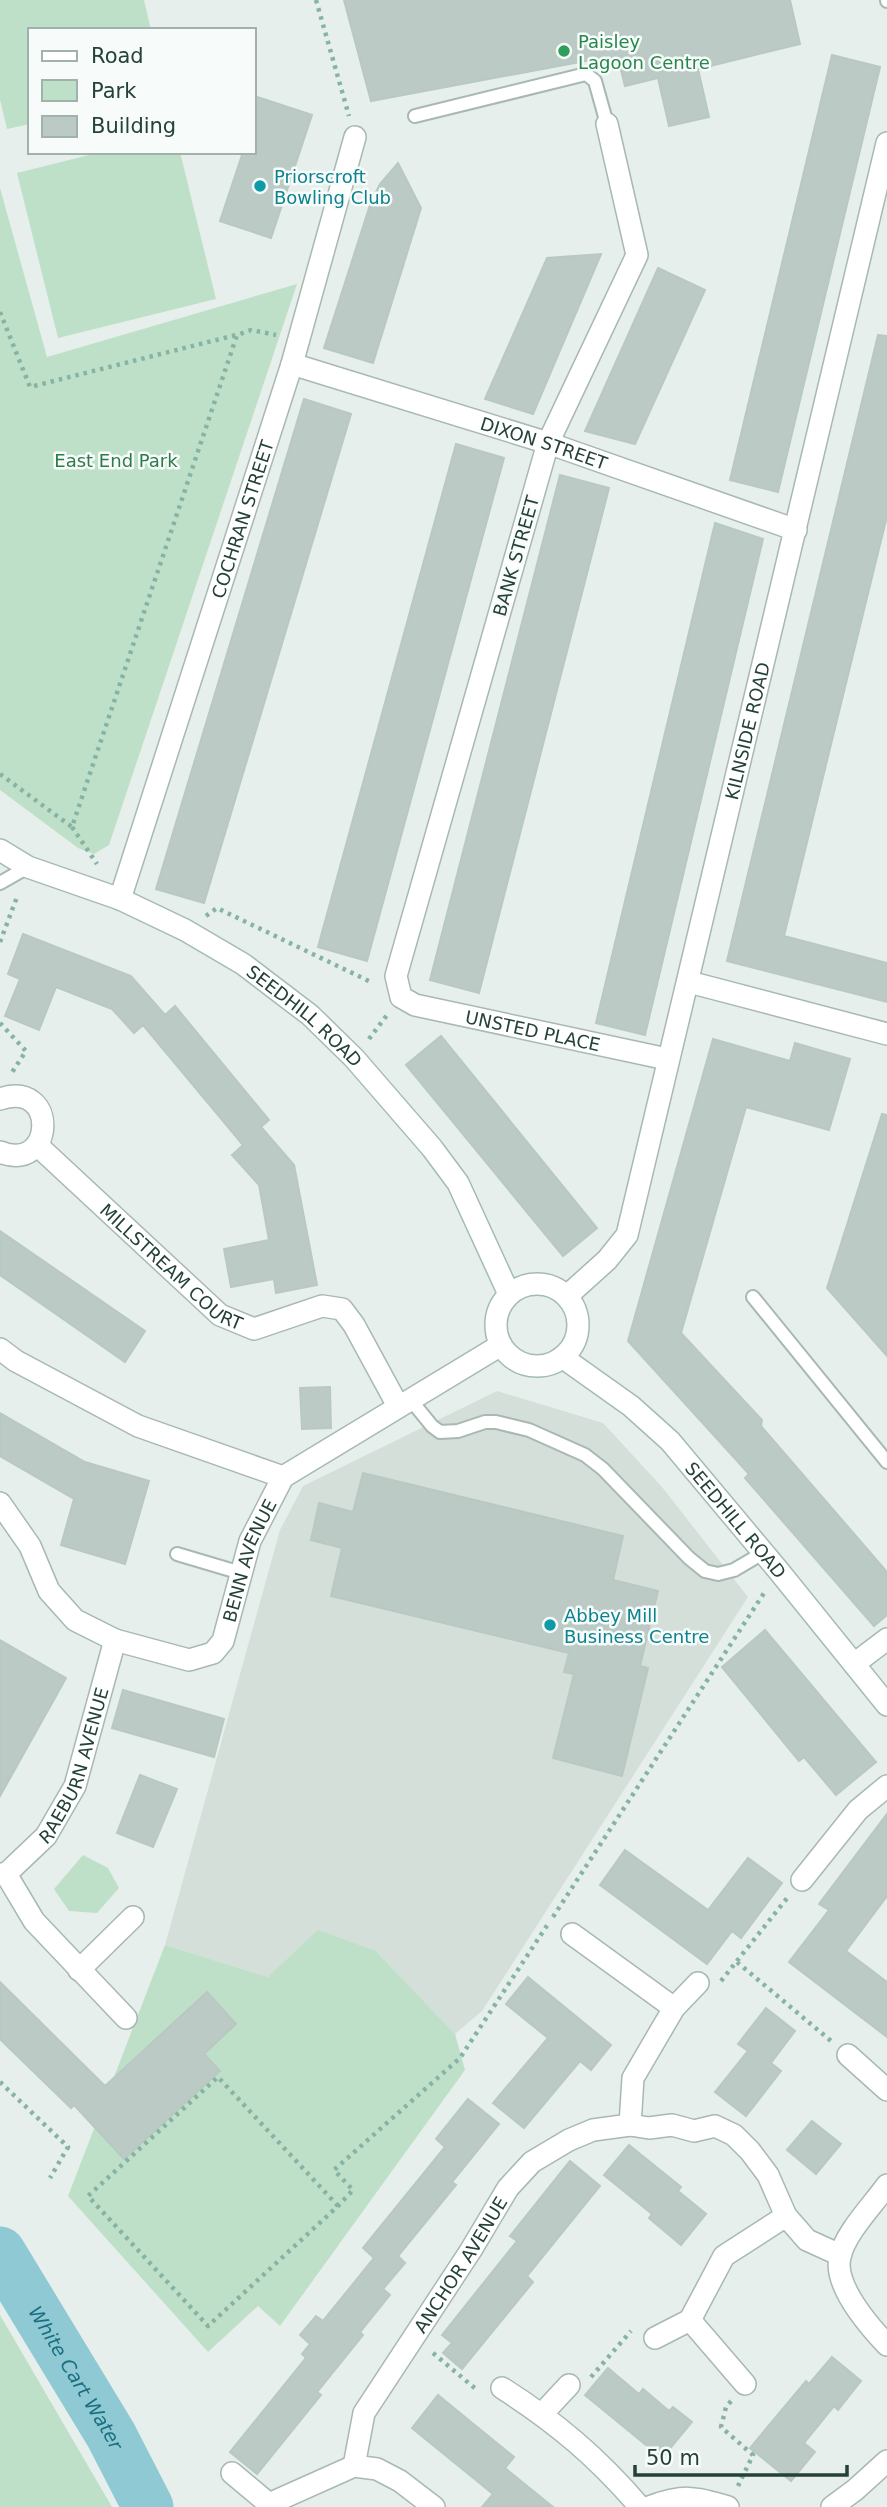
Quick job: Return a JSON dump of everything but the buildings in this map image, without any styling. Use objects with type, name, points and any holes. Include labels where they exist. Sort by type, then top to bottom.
[{"type":"street","name":"BANK STREET","points":[[401,997],[396,976],[548,443],[637,255],[607,124]]},
{"type":"street","name":"COCHRAN STREET","points":[[120,899],[292,364],[355,137]]},
{"type":"street","name":"KILNSIDE ROAD","points":[[567,1296],[607,1260],[627,1236],[887,143]]},
{"type":"street","name":"DIXON STREET","points":[[292,364],[548,443],[796,530]]},
{"type":"street","name":"SEEDHILL ROAD","points":[[0,849],[28,867],[120,899],[185,930],[243,964],[310,1015],[354,1058],[432,1148],[458,1183],[509,1294]]},
{"type":"street","points":[[689,982],[887,1034]]},
{"type":"street","name":"UNSTED PLACE","points":[[401,997],[415,1004],[667,1059]]},
{"type":"street","points":[[0,1152],[12,1156],[21,1155],[37,1145],[44,1128],[39,1110],[26,1098],[3,1091]]},
{"type":"street","name":"MILLSTREAM COURT","points":[[37,1145],[220,1315],[254,1329],[322,1306],[342,1309],[404,1402]]},
{"type":"street","points":[[540,1284],[554,1287],[567,1296],[574,1308],[577,1331],[573,1344],[562,1357],[550,1363],[526,1364],[518,1361],[501,1345],[497,1332],[497,1315],[502,1302],[509,1294],[521,1286],[540,1284]]},
{"type":"street","name":"BENN AVENUE","points":[[0,1503],[30,1546],[49,1591],[75,1620],[115,1640],[189,1660],[213,1653],[223,1641],[250,1541],[283,1477],[501,1345]]},
{"type":"street","points":[[0,1349],[16,1361],[138,1426],[283,1477]]},
{"type":"street","name":"SEEDHILL ROAD","points":[[562,1357],[631,1406],[670,1441],[887,1705]]},
{"type":"street","points":[[855,1664],[887,1639]]},
{"type":"street","name":"RAEBURN AVENUE","points":[[115,1640],[75,1786],[46,1836],[3,1874],[34,1921],[126,2018]]},
{"type":"street","points":[[802,1880],[858,1810],[887,1786]]},
{"type":"street","points":[[79,1970],[133,1917]]},
{"type":"street","points":[[572,1934],[674,2008]]},
{"type":"street","points":[[630,2125],[633,2078],[674,2008],[698,1983]]},
{"type":"street","points":[[848,2055],[887,2090]]},
{"type":"street","name":"ANCHOR AVENUE","points":[[354,2466],[364,2413],[471,2250],[508,2188],[532,2162],[569,2140],[593,2130],[630,2125],[649,2128],[672,2125],[694,2131],[715,2126],[734,2135],[750,2151],[768,2175],[786,2216],[807,2239],[840,2255]]},
{"type":"street","points":[[887,2185],[850,2235],[840,2255],[839,2266],[845,2288],[867,2324],[887,2345]]},
{"type":"street","points":[[655,2338],[690,2320],[724,2256],[786,2216]]},
{"type":"street","points":[[690,2320],[745,2384]]},
{"type":"street","points":[[542,2414],[569,2385]]},
{"type":"street","points":[[502,2388],[542,2414],[607,2468],[640,2507]]},
{"type":"street","points":[[832,2507],[887,2461]]},
{"type":"street","points":[[232,2473],[269,2505],[354,2466],[377,2469],[400,2481],[434,2507]]},
{"type":"street","points":[[649,2507],[674,2498],[701,2498],[728,2507]]},
{"type":"lane","points":[[415,116],[586,74],[595,81],[607,124]]},
{"type":"lane","points":[[0,883],[28,867]]},
{"type":"lane","points":[[753,1297],[887,1462]]},
{"type":"lane","points":[[404,1402],[440,1432],[458,1431],[485,1422],[496,1422],[529,1430],[585,1455],[603,1469],[689,1558],[705,1571],[718,1574],[734,1570],[763,1553]]},
{"type":"lane","points":[[177,1554],[241,1573]]},
{"type":"path","points":[[316,0],[355,137]]},
{"type":"path","points":[[0,312],[30,387],[251,330],[275,334],[292,364]]},
{"type":"path","points":[[0,774],[72,827],[237,335]]},
{"type":"path","points":[[0,942],[28,867]]},
{"type":"path","points":[[185,930],[217,908],[401,997],[354,1058]]},
{"type":"path","points":[[0,1023],[26,1051],[3,1091]]},
{"type":"path","points":[[338,2206],[218,2077],[88,2196],[208,2326],[338,2206],[353,2190],[334,2170],[460,2058],[778,1570]]},
{"type":"path","points":[[802,1880],[737,1962],[848,2055]]},
{"type":"path","points":[[0,2082],[68,2147],[50,2178]]},
{"type":"path","points":[[569,2385],[584,2386],[630,2331],[655,2338]]},
{"type":"path","points":[[413,2337],[491,2401],[502,2388]]},
{"type":"path","points":[[728,2507],[753,2455],[721,2427],[726,2407],[745,2384]]},
{"type":"shaded area","points":[[497,1391],[603,1423],[662,1487],[748,1597],[482,2011],[455,2034],[376,1951],[268,1977],[165,1945],[280,1530],[303,1486]]},
{"type":"green space","points":[[0,0],[144,0],[151,28],[28,28],[28,124],[7,129],[0,100]]},
{"type":"green space","points":[[93,154],[180,154],[216,299],[58,338],[17,173]]},
{"type":"green space","name":"East End Park","points":[[0,188],[47,357],[297,284],[109,845],[94,854],[78,848],[0,790]]},
{"type":"green space","points":[[83,1855],[108,1868],[119,1888],[97,1913],[69,1911],[54,1889]]},
{"type":"green space","points":[[318,1930],[376,1951],[455,2034],[465,2070],[280,2326],[258,2306],[208,2352],[68,2196],[165,1945],[268,1977]]},
{"type":"green space","points":[[0,2315],[112,2507],[0,2507]]},
{"type":"waterway","name":"White Cart Water","points":[[0,2252],[111,2435],[148,2507]]},
{"type":"place","name":"Paisley Lagoon Centre","points":[[564,51]]},
{"type":"place","name":"Priorscroft Bowling Club","points":[[260,186]]},
{"type":"place","name":"Abbey Mill Business Centre","points":[[550,1625]]}]
